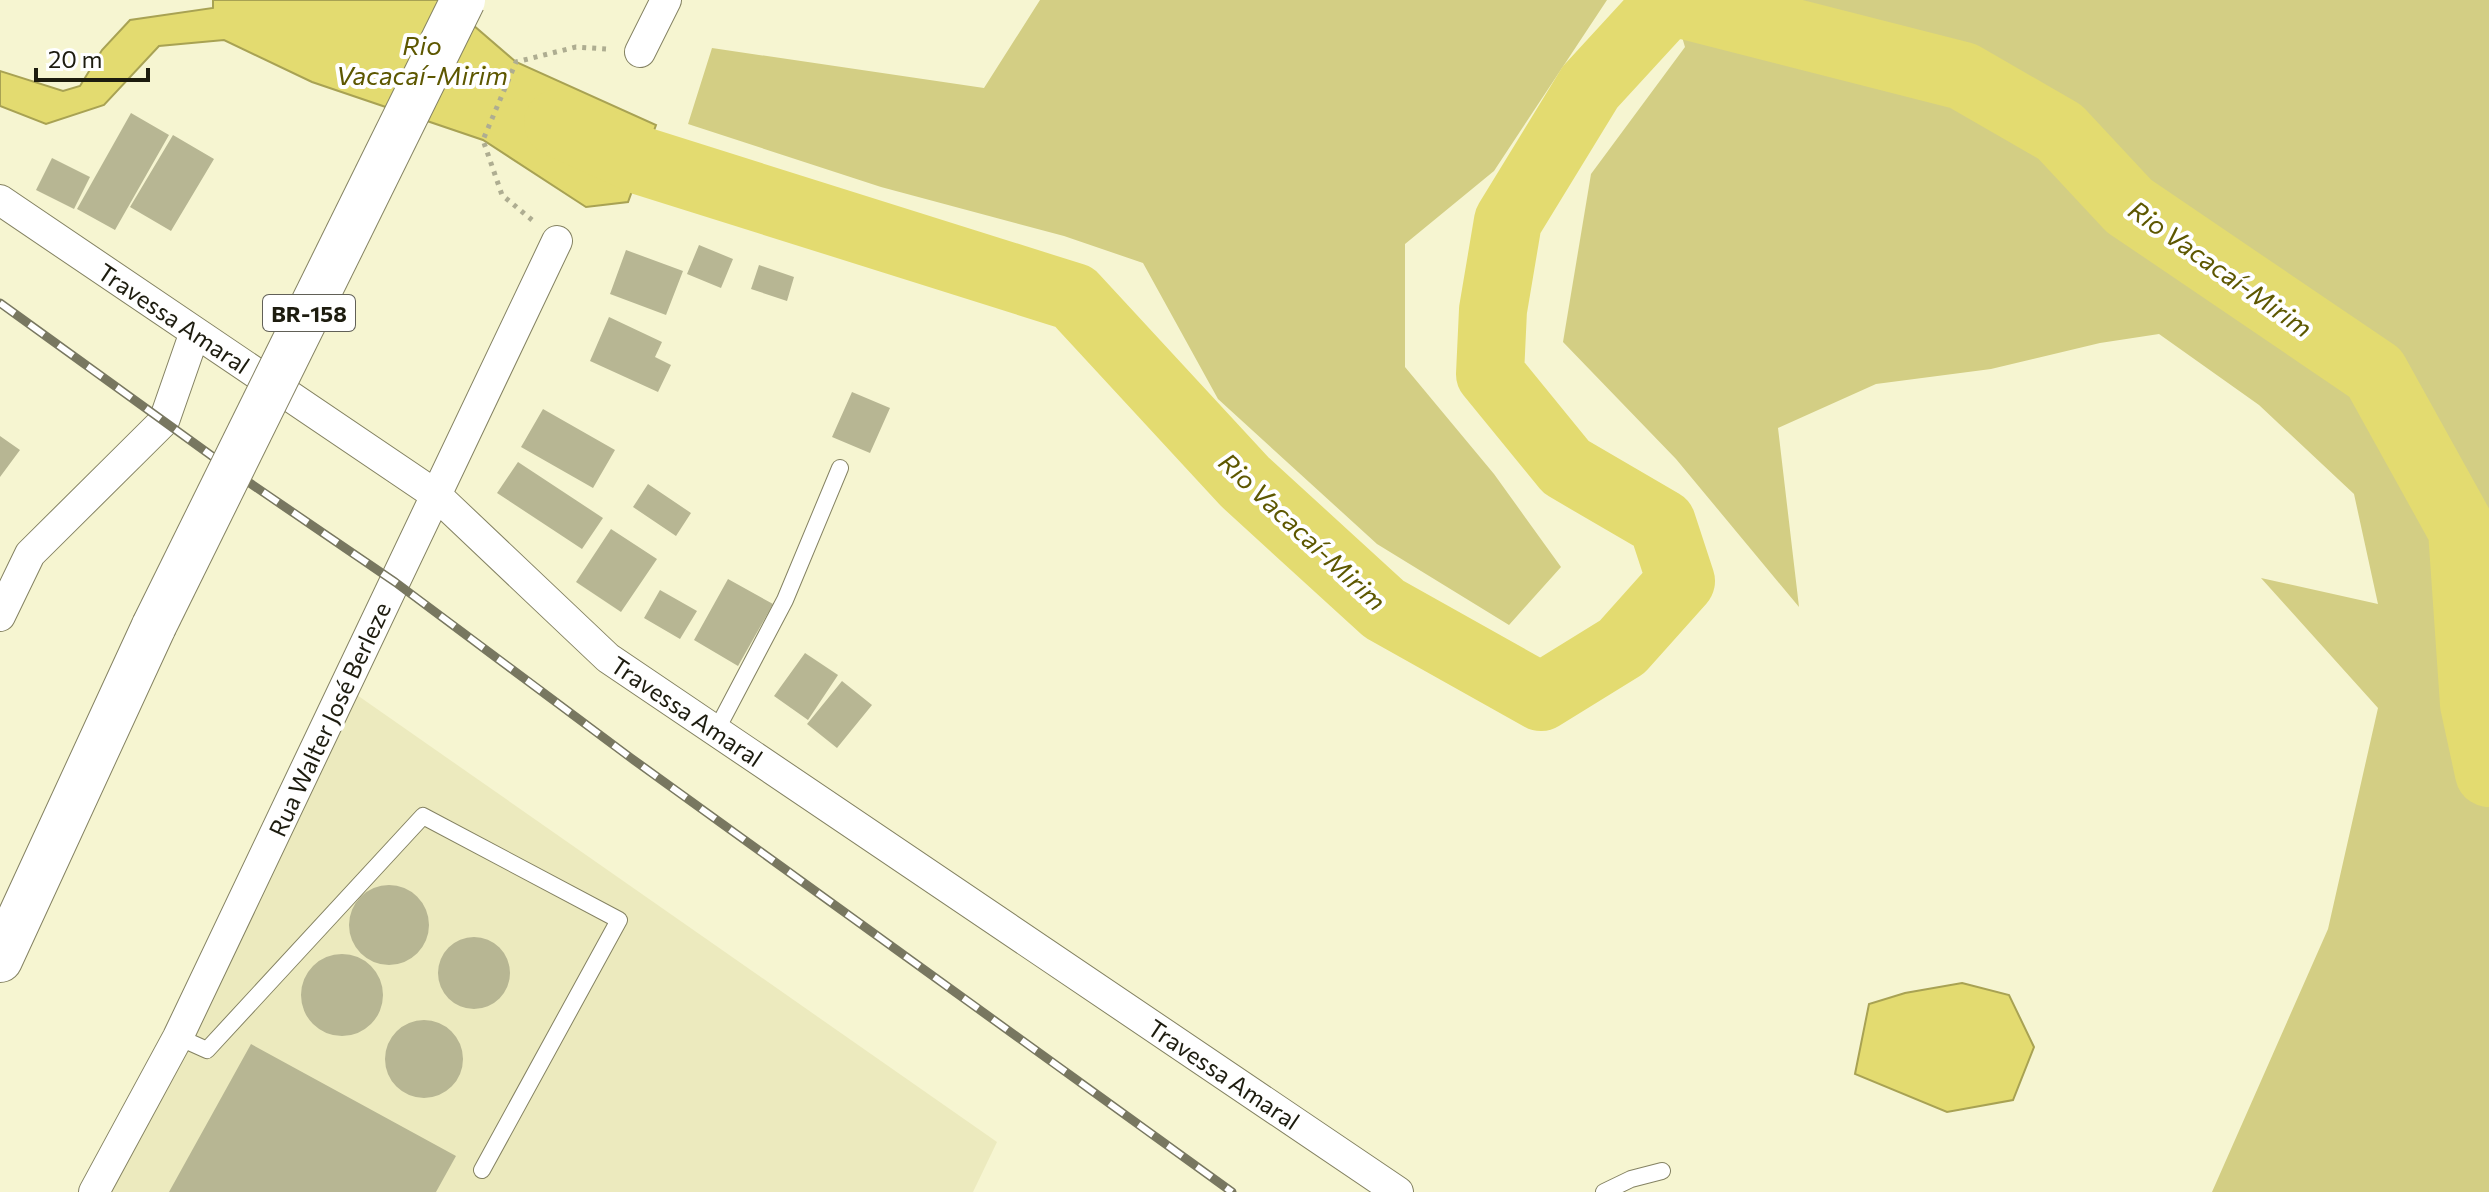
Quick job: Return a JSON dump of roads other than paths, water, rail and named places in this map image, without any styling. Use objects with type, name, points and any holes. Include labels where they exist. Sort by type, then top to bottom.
[{"type":"highway","name":"BR-158","points":[[0,960],[154,626],[463,0]]},
{"type":"street","points":[[640,52],[666,0]]},
{"type":"street","name":"Travessa Amaral","points":[[0,200],[436,495],[608,658],[1398,1192]]},
{"type":"street","name":"Rua Walter José Berleze","points":[[94,1192],[178,1037],[557,241]]},
{"type":"street","points":[[0,616],[30,554],[164,421],[195,332]]},
{"type":"lane","points":[[716,731],[785,600],[840,468]]},
{"type":"lane","points":[[178,1037],[207,1050],[423,816],[619,920],[482,1170]]},
{"type":"lane","points":[[1604,1192],[1631,1179],[1662,1171]]},
{"type":"water","name":"Rio Vacacaí-Mirim","points":[[213,0],[444,0],[516,62],[656,125],[628,202],[586,207],[483,140],[312,82],[224,40],[159,46],[104,105],[46,124],[0,106],[0,71],[63,91],[80,86],[102,50],[130,20],[213,8]]},
{"type":"water","points":[[1962,983],[2009,995],[2034,1047],[2013,1100],[1947,1112],[1855,1074],[1869,1004],[1905,993]]},
{"type":"waterway","name":"Rio Vacacaí-Mirim","points":[[558,123],[642,161],[1074,297],[1245,482],[1384,609],[1541,697],[1622,647],[1681,581],[1662,523],[1566,467],[1490,374],[1493,310],[1508,221],[1590,87],[1669,1],[1963,76],[2060,132],[2129,206],[2375,373],[2462,530],[2474,704],[2489,773]]},
{"type":"railway","points":[[0,303],[241,477],[395,582],[631,758],[1232,1192]]}]
